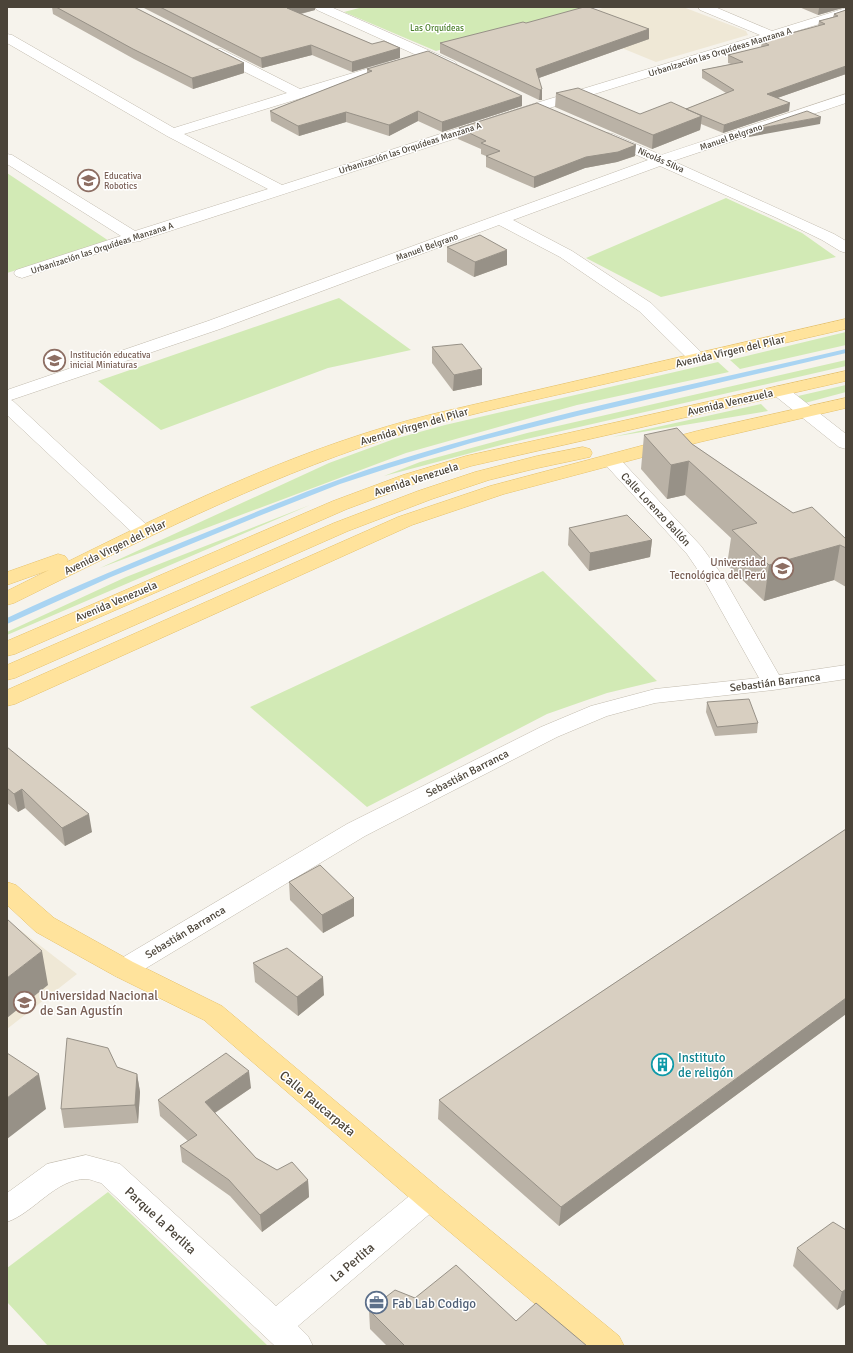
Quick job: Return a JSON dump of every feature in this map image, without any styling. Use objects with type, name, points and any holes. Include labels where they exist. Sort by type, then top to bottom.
[{"type":"main road","name":"Avenida Virgen del Pilar","points":[[7,599],[143,532],[240,488],[337,449],[381,434],[433,419],[846,324]]},
{"type":"main road","name":"Avenida Venezuela","points":[[7,649],[340,505],[410,479],[466,462],[846,376]]},
{"type":"main road","name":"Avenida Venezuela","points":[[7,699],[405,521],[497,490],[697,437],[846,403]]},
{"type":"main road","name":"Avenida Venezuela","points":[[7,673],[341,527],[425,495],[482,476],[537,462],[652,439],[697,437]]},
{"type":"main road","points":[[7,579],[59,560],[104,552]]},
{"type":"main road","name":"Calle Paucarpata","points":[[7,891],[45,925],[124,969],[212,1013],[608,1346]]},
{"type":"street","points":[[321,7],[463,71]]},
{"type":"street","points":[[704,7],[774,36]]},
{"type":"street","name":"Urbanización las Orquídeas Manzana A","points":[[22,273],[538,107],[774,36],[846,12]]},
{"type":"street","points":[[7,38],[172,133],[279,190]]},
{"type":"street","points":[[207,47],[299,94]]},
{"type":"street","points":[[172,133],[429,55]]},
{"type":"street","points":[[518,97],[560,117]]},
{"type":"street","name":"Manuel Belgrano","points":[[7,396],[214,325],[662,160],[846,98]]},
{"type":"street","name":"Nicolás SIlva","points":[[596,132],[662,160],[741,198],[782,215],[846,248]]},
{"type":"street","points":[[7,158],[134,238]]},
{"type":"street","points":[[501,220],[566,254],[645,307],[697,358]]},
{"type":"street","points":[[780,391],[846,443]]},
{"type":"street","points":[[7,405],[143,532]]},
{"type":"street","name":"Calle Lorenzo Ballón","points":[[611,461],[694,550],[708,569],[773,683]]},
{"type":"street","name":"Sebastián Barranca","points":[[124,969],[356,830],[549,732],[599,711],[655,696],[773,683],[846,672]]},
{"type":"street","name":"Parque la Perlita","points":[[7,1209],[57,1173],[86,1167],[110,1173],[298,1346]]},
{"type":"street","name":"La Perlita","points":[[275,1326],[429,1197]]},
{"type":"shaded area","points":[[606,7],[683,7],[746,31],[748,35],[656,62],[558,22]]},
{"type":"shaded area","name":"Universidad Nacional de San Agustín","points":[[7,920],[77,974],[7,1029]]},
{"type":"green space","name":"Las Orquídeas","points":[[363,7],[587,7],[436,51],[344,12]]},
{"type":"green space","points":[[7,173],[109,241],[7,273]]},
{"type":"green space","points":[[726,198],[802,233],[836,257],[661,297],[586,258]]},
{"type":"green space","points":[[339,298],[411,350],[328,368],[161,430],[98,381]]},
{"type":"green space","points":[[846,332],[846,345],[740,369],[730,360]]},
{"type":"green space","points":[[846,360],[846,366],[505,444],[384,476],[420,462],[527,433]]},
{"type":"green space","points":[[718,362],[729,372],[577,405],[406,453],[100,568],[329,463],[394,439],[445,425]]},
{"type":"green space","points":[[846,385],[846,392],[805,403],[798,396]]},
{"type":"green space","points":[[761,404],[768,411],[612,437]]},
{"type":"green space","points":[[310,505],[7,635],[7,632],[126,577]]},
{"type":"green space","points":[[543,571],[657,681],[607,693],[547,714],[367,807],[250,707]]},
{"type":"green space","points":[[108,1192],[268,1346],[48,1346],[7,1302],[7,1268]]},
{"type":"building","points":[[56,7],[134,7],[244,63],[192,78],[133,49]]},
{"type":"building","points":[[160,7],[289,7],[287,8],[372,44],[384,41],[400,48],[352,62],[311,45],[261,58]]},
{"type":"building","points":[[584,7],[589,7],[649,29],[536,69],[542,89],[540,90],[440,43],[523,22],[526,23]]},
{"type":"building","points":[[846,10],[846,66],[767,94],[790,103],[724,125],[686,109],[734,90],[702,70],[743,62],[728,55],[769,45],[762,41],[825,24],[819,21],[838,16],[834,14]]},
{"type":"building","points":[[428,51],[522,96],[442,122],[418,111],[389,125],[346,112],[298,126],[270,111],[372,71],[367,69]]},
{"type":"building","points":[[578,88],[640,114],[671,102],[702,116],[653,135],[556,93]]},
{"type":"building","points":[[537,103],[636,145],[618,152],[586,157],[534,177],[486,156],[500,151],[481,143],[486,141],[459,128]]},
{"type":"building","points":[[807,111],[821,117],[750,130]]},
{"type":"building","points":[[480,235],[507,250],[475,262],[447,247]]},
{"type":"building","points":[[462,344],[482,369],[454,375],[432,347]]},
{"type":"building","points":[[677,428],[692,444],[793,513],[812,507],[846,539],[846,548],[840,545],[769,565],[732,530],[757,523],[689,461],[671,465],[644,435]]},
{"type":"building","points":[[627,515],[652,540],[590,553],[569,528]]},
{"type":"building","points":[[749,699],[758,723],[717,727],[707,702]]},
{"type":"building","points":[[7,747],[89,814],[62,828],[22,789],[14,794],[7,788]]},
{"type":"building","points":[[846,829],[846,998],[561,1207],[439,1100]]},
{"type":"building","points":[[320,865],[354,898],[322,915],[289,882]]},
{"type":"building","points":[[7,919],[42,951],[7,978]]},
{"type":"building","points":[[287,948],[323,977],[297,997],[253,963]]},
{"type":"building","points":[[67,1038],[108,1048],[117,1067],[137,1074],[135,1105],[61,1109]]},
{"type":"building","points":[[7,1053],[39,1074],[7,1098]]},
{"type":"building","points":[[226,1053],[249,1071],[205,1102],[256,1158],[277,1170],[292,1162],[308,1180],[260,1215],[229,1180],[180,1146],[197,1135],[158,1100]]},
{"type":"building","points":[[833,1222],[846,1230],[846,1289],[842,1292],[797,1248]]},
{"type":"building","points":[[456,1265],[516,1321],[536,1303],[587,1346],[405,1346],[369,1310],[395,1290],[415,1298]]},
{"type":"waterway","points":[[7,621],[108,576],[261,512],[363,473],[468,442],[576,414],[846,351]]},
{"type":"place","name":"Educativa Robotics","points":[[89,181]]},
{"type":"place","name":"Institución educativa inicial Miniaturas","points":[[55,360]]},
{"type":"place","name":"Universidad Tecnológica del Perú","points":[[782,568]]},
{"type":"place","name":"Universidad Nacional de San Agustín","points":[[24,1002]]},
{"type":"place","name":"Instituto de religón","points":[[662,1064]]},
{"type":"place","name":"Fab Lab Codigo","points":[[377,1303]]}]
